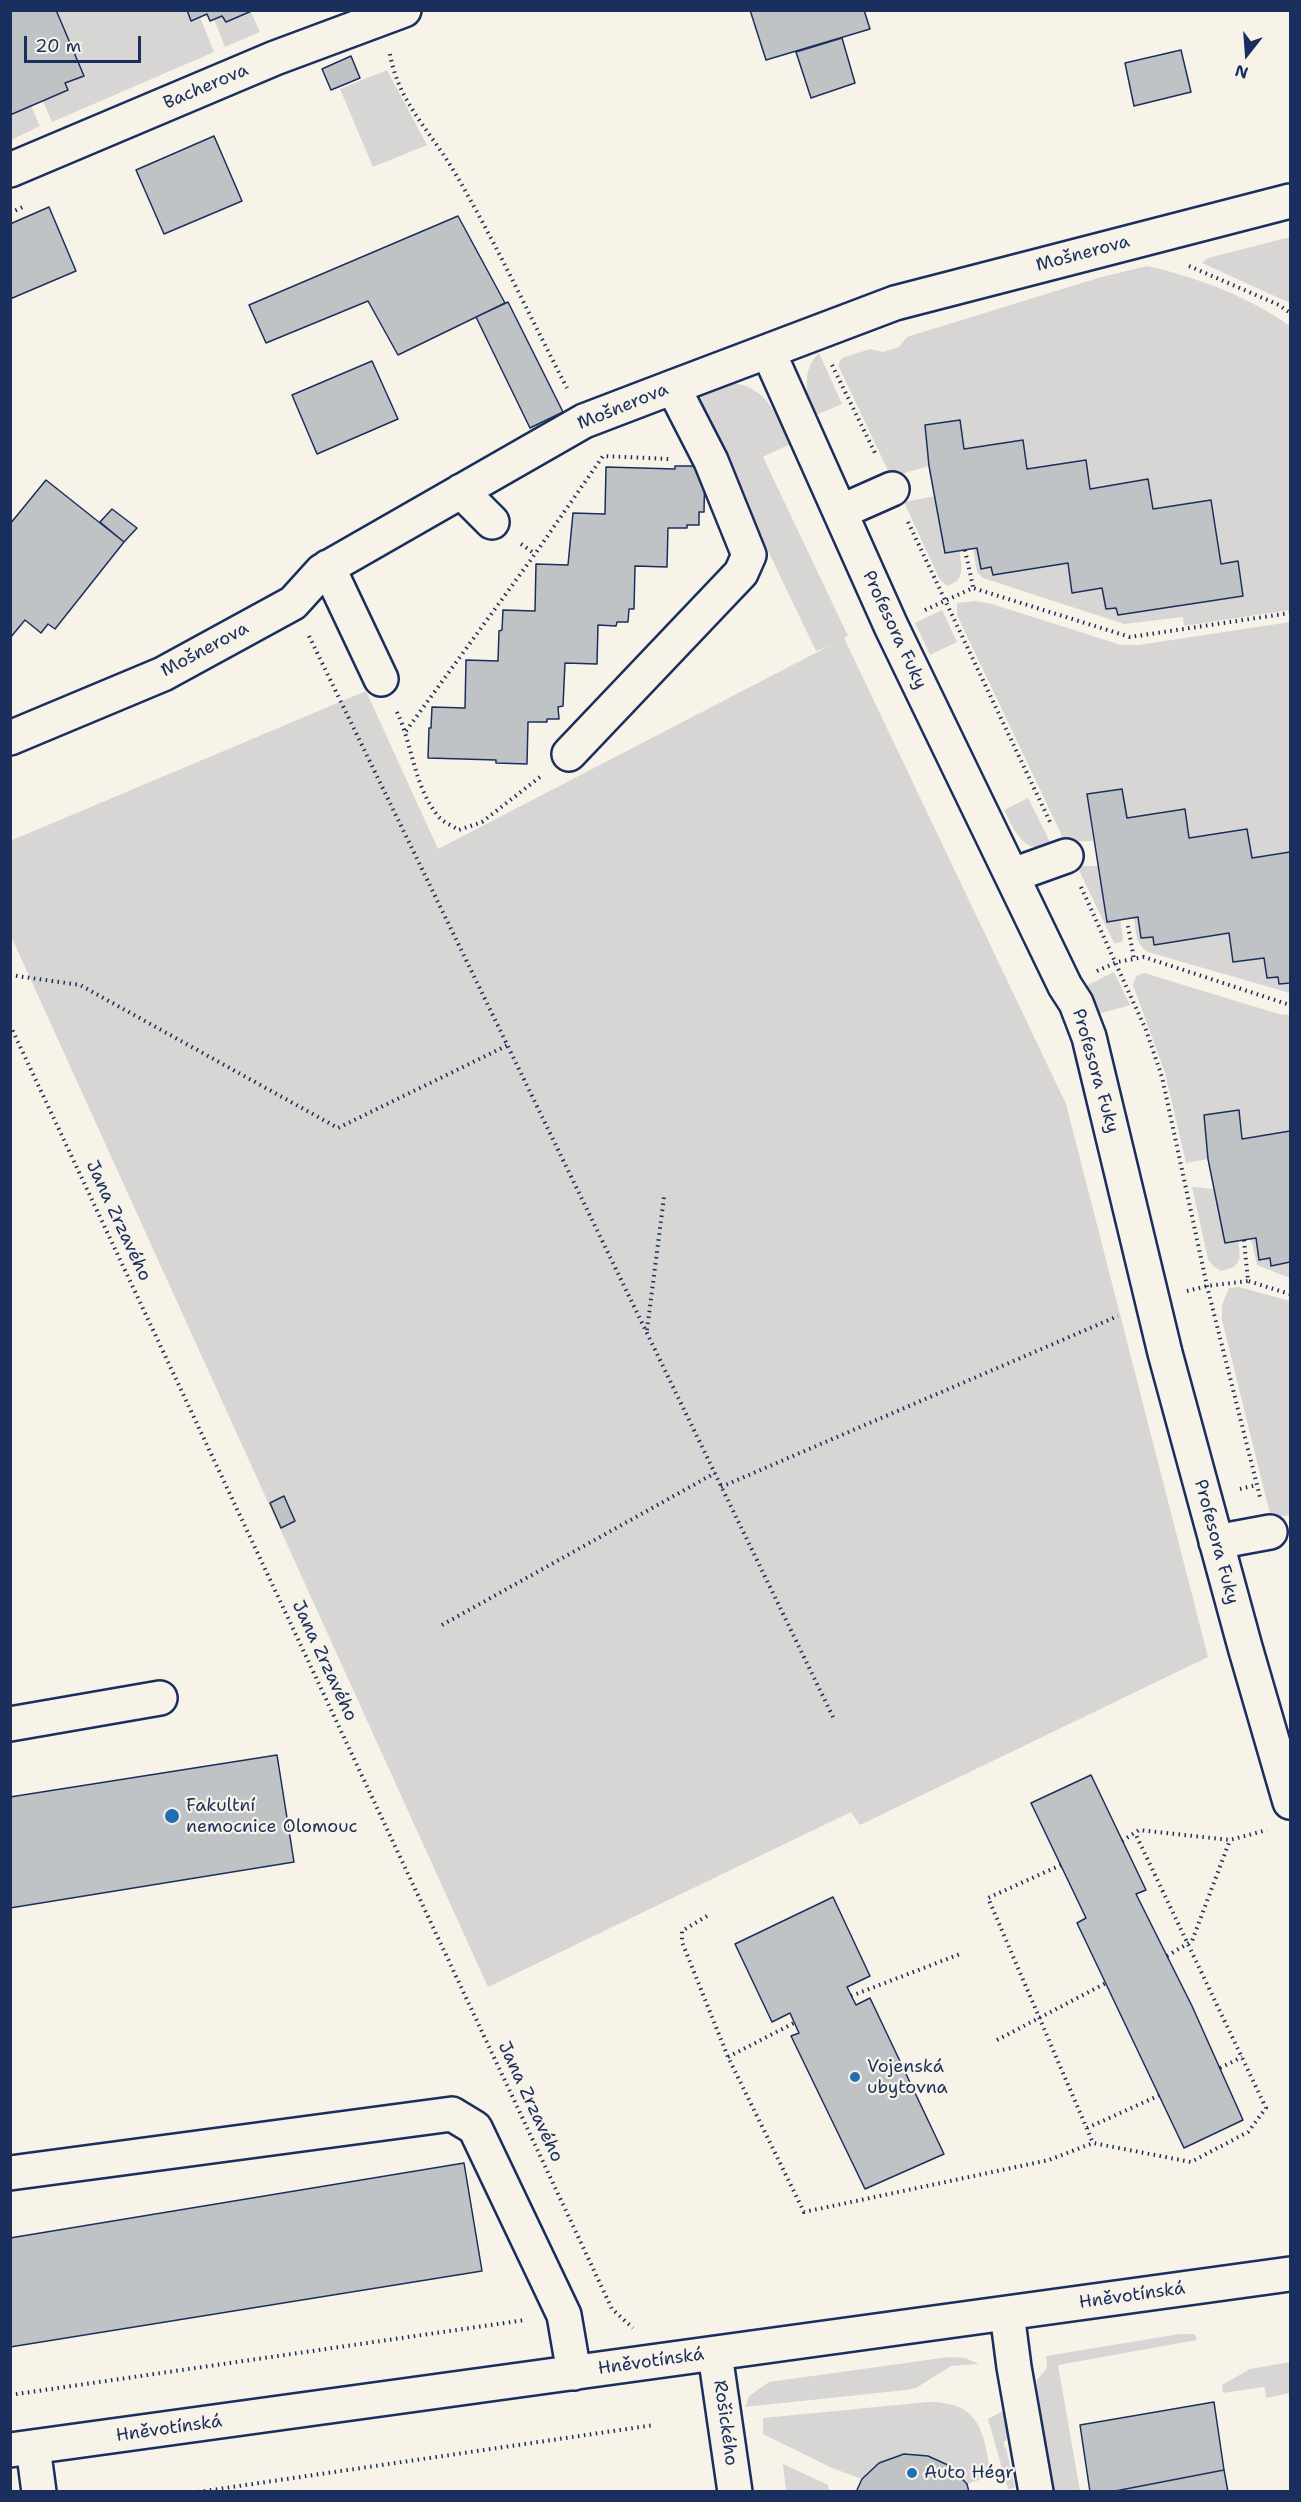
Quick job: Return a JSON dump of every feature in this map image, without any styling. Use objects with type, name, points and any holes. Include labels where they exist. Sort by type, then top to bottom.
[{"type":"street","name":"Bacherova","points":[[10,170],[275,58],[404,10]]},
{"type":"street","name":"Mošnerova","points":[[10,738],[163,674],[292,603],[328,567],[584,421],[895,303],[1290,201]]},
{"type":"street","name":"Profesora Fuky","points":[[768,351],[891,626],[1065,986],[1076,1003],[1086,1028],[1100,1074],[1152,1301],[1216,1542],[1282,1815]]},
{"type":"street","points":[[569,754],[741,573],[749,555],[711,461],[673,387]]},
{"type":"street","points":[[840,512],[892,489]]},
{"type":"street","points":[[461,491],[492,522]]},
{"type":"street","points":[[328,567],[381,679]]},
{"type":"street","points":[[1013,875],[1066,856]]},
{"type":"street","points":[[1216,1542],[1270,1532]]},
{"type":"street","points":[[10,1724],[160,1698]]},
{"type":"street","points":[[10,2173],[452,2114],[475,2128],[564,2315],[574,2373]]},
{"type":"street","name":"Hněvotínská","points":[[22,2449],[1290,2274]]},
{"type":"street","points":[[1007,2313],[1036,2492]]},
{"type":"street","name":"Rošického","points":[[715,2354],[735,2492]]},
{"type":"street","points":[[22,2449],[39,2492]]},
{"type":"path","points":[[389,49],[397,81],[415,116],[455,172],[584,421]]},
{"type":"path","points":[[1186,265],[1279,305],[1290,313]]},
{"type":"path","points":[[830,360],[1117,962],[1146,1030],[1162,1077],[1207,1286],[1257,1485]]},
{"type":"path","points":[[569,754],[482,822],[459,830],[440,819],[422,791],[406,731],[603,456],[711,461]]},
{"type":"path","points":[[965,550],[973,588]]},
{"type":"path","points":[[891,626],[973,588],[1130,637],[1290,613]]},
{"type":"path","points":[[292,603],[834,1719]]},
{"type":"path","points":[[1128,926],[1134,959]]},
{"type":"path","points":[[1065,986],[1117,962],[1144,957],[1290,1005]]},
{"type":"path","points":[[10,975],[80,985],[338,1128],[508,1045]]},
{"type":"path","name":"Jana Zrzavého","points":[[10,1026],[612,2309]]},
{"type":"path","points":[[647,1333],[664,1197]]},
{"type":"path","points":[[1244,1240],[1248,1281]]},
{"type":"path","points":[[721,1486],[1152,1301],[1207,1286],[1248,1281],[1290,1294]]},
{"type":"path","points":[[442,1625],[715,1473]]},
{"type":"path","points":[[1122,1841],[1139,1830],[1230,1840],[1282,1815]]},
{"type":"path","points":[[707,1916],[682,1931],[682,1942],[728,2056],[804,2212],[1049,2160],[1093,2143],[1191,2162],[1248,2132],[1266,2108],[1135,1833]]},
{"type":"path","points":[[1167,1956],[1192,1941],[1230,1840]]},
{"type":"path","points":[[1061,1865],[988,1898],[1093,2143]]},
{"type":"path","points":[[851,1996],[960,1954]]},
{"type":"path","points":[[997,2040],[1106,1983]]},
{"type":"path","points":[[728,2056],[794,2023]]},
{"type":"path","points":[[1220,2068],[1242,2056]]},
{"type":"path","points":[[1087,2128],[1160,2095]]},
{"type":"path","points":[[10,2395],[564,2315]]},
{"type":"path","points":[[198,2492],[654,2424]]},
{"type":"shaded area","points":[[56,11],[187,11],[191,20],[200,17],[214,52],[52,122],[43,101],[68,90],[65,83],[83,76]]},
{"type":"shaded area","points":[[251,12],[260,32],[225,47],[214,19],[222,16],[226,22]]},
{"type":"shaded area","points":[[387,70],[427,145],[373,167],[340,89]]},
{"type":"shaded area","points":[[31,106],[40,126],[11,140],[10,115]]},
{"type":"shaded area","points":[[1290,237],[1290,303],[1202,263],[1208,258]]},
{"type":"shaded area","points":[[1147,266],[1222,289],[1290,326],[1290,610],[1184,626],[1183,617],[1124,624],[983,578],[977,572],[973,549],[977,548],[981,569],[991,567],[993,575],[1068,563],[1072,592],[1102,588],[1106,609],[1116,608],[1118,615],[1243,596],[1238,562],[1221,564],[1210,500],[1153,509],[1148,479],[1090,489],[1086,460],[1027,469],[1022,440],[964,449],[959,420],[925,425],[929,466],[891,477],[838,365],[842,358],[870,349],[883,352],[899,347],[907,337],[1098,278]]},
{"type":"shaded area","points":[[819,353],[842,404],[816,415],[807,391],[807,375],[809,367]]},
{"type":"shaded area","points":[[733,383],[745,386],[763,397],[775,413],[790,444],[763,457],[848,636],[844,638],[1066,1104],[1208,1657],[860,1825],[851,1812],[488,1987],[11,936],[10,841],[366,691],[438,849],[829,646],[816,651],[693,394],[721,384]]},
{"type":"shaded area","points":[[936,496],[946,553],[959,551],[961,562],[958,580],[948,586],[940,580],[904,502]]},
{"type":"shaded area","points":[[975,601],[992,604],[1121,645],[1139,645],[1290,622],[1290,852],[1252,858],[1247,829],[1189,838],[1184,809],[1127,818],[1122,789],[1087,794],[1093,841],[1065,842],[957,615],[957,603]]},
{"type":"shaded area","points":[[942,610],[957,642],[930,655],[915,623]]},
{"type":"shaded area","points":[[1028,798],[1051,844],[1034,847],[1027,844],[1016,833],[1004,810]]},
{"type":"shaded area","points":[[1077,866],[1099,866],[1107,922],[1120,920],[1122,942],[1114,943]]},
{"type":"shaded area","points":[[1138,917],[1153,937],[1154,945],[1229,933],[1233,962],[1264,958],[1267,978],[1278,977],[1279,984],[1290,983],[1290,993],[1148,952],[1137,937],[1134,918]]},
{"type":"shaded area","points":[[1114,972],[1130,1005],[1098,1014],[1086,986]]},
{"type":"shaded area","points":[[1144,973],[1279,1014],[1290,1015],[1290,1131],[1242,1139],[1239,1110],[1204,1116],[1208,1159],[1186,1163],[1165,1073],[1133,985],[1136,976]]},
{"type":"shaded area","points":[[1192,1187],[1214,1189],[1226,1243],[1238,1241],[1240,1253],[1233,1267],[1221,1271],[1208,1259]]},
{"type":"shaded area","points":[[1256,1238],[1259,1260],[1270,1258],[1271,1266],[1290,1262],[1290,1278],[1257,1265],[1251,1239]]},
{"type":"shaded area","points":[[1239,1287],[1290,1301],[1290,1515],[1271,1518],[1222,1320],[1222,1305],[1229,1288]]},
{"type":"shaded area","points":[[1180,2334],[1195,2334],[1197,2340],[1058,2365],[1080,2491],[1054,2491],[1037,2391],[1037,2380],[1047,2368],[1046,2356]]},
{"type":"shaded area","points":[[949,2357],[965,2358],[979,2364],[951,2366],[916,2388],[906,2390],[745,2407],[749,2396],[769,2382]]},
{"type":"shaded area","points":[[1290,2362],[1290,2393],[1266,2398],[1263,2387],[1223,2393],[1222,2385],[1250,2369]]},
{"type":"shaded area","points":[[928,2402],[959,2407],[976,2422],[986,2445],[991,2476],[967,2484],[950,2467],[928,2456],[904,2454],[879,2463],[862,2479],[832,2468],[763,2434],[763,2418]]},
{"type":"shaded area","points":[[1003,2411],[1008,2437],[1004,2442],[1004,2447],[1015,2488],[1008,2489],[988,2419]]},
{"type":"shaded area","points":[[783,2464],[828,2485],[829,2491],[786,2491]]},
{"type":"building","points":[[10,10],[56,10],[84,76],[65,83],[68,90],[10,115]]},
{"type":"building","points":[[187,10],[254,10],[226,22],[222,16],[210,21],[207,14],[191,21]]},
{"type":"building","points":[[750,10],[864,10],[870,29],[766,60]]},
{"type":"building","points":[[842,38],[855,83],[811,98],[796,52]]},
{"type":"building","points":[[1181,50],[1191,92],[1134,106],[1125,63]]},
{"type":"building","points":[[351,56],[360,78],[331,90],[322,69]]},
{"type":"building","points":[[214,136],[242,201],[164,234],[136,170]]},
{"type":"building","points":[[49,207],[76,271],[10,299],[10,224]]},
{"type":"building","points":[[458,216],[505,303],[398,355],[368,301],[266,343],[249,305]]},
{"type":"building","points":[[508,302],[563,412],[530,428],[476,317]]},
{"type":"building","points":[[372,361],[398,419],[317,454],[292,395]]},
{"type":"building","points":[[960,420],[964,449],[1023,440],[1027,469],[1086,460],[1090,489],[1148,479],[1153,509],[1211,500],[1221,564],[1238,561],[1243,596],[1118,615],[1116,608],[1106,609],[1102,588],[1072,593],[1068,563],[993,575],[991,567],[981,569],[977,548],[945,553],[929,466],[925,425]]},
{"type":"building","points":[[675,466],[705,466],[704,512],[699,512],[699,525],[687,525],[687,528],[668,528],[667,567],[635,566],[634,609],[629,609],[628,622],[617,622],[616,626],[598,625],[597,664],[565,663],[563,706],[558,707],[559,719],[547,719],[547,722],[528,722],[527,764],[496,763],[496,760],[428,758],[432,707],[465,708],[466,660],[498,661],[499,631],[502,630],[503,610],[535,611],[536,564],[568,565],[573,513],[605,514],[606,467],[675,469]]},
{"type":"building","points":[[46,480],[124,542],[55,629],[48,624],[41,633],[25,620],[10,638],[10,524]]},
{"type":"building","points":[[112,509],[137,528],[124,542],[100,522]]},
{"type":"building","points":[[1122,789],[1127,818],[1185,809],[1189,838],[1247,829],[1252,858],[1290,852],[1290,983],[1279,984],[1278,977],[1267,978],[1264,958],[1233,962],[1229,933],[1154,945],[1153,937],[1141,938],[1138,917],[1107,922],[1087,794]]},
{"type":"building","points":[[1239,1110],[1242,1139],[1290,1131],[1290,1262],[1271,1266],[1270,1258],[1259,1260],[1256,1238],[1225,1243],[1208,1159],[1204,1115]]},
{"type":"building","points":[[284,1496],[295,1521],[281,1528],[270,1503]]},
{"type":"building","points":[[277,1755],[294,1862],[10,1908],[10,1797]]},
{"type":"building","points":[[1091,1775],[1146,1890],[1136,1894],[1192,2006],[1243,2120],[1184,2148],[1077,1923],[1086,1918],[1031,1803]]},
{"type":"building","points":[[833,1897],[870,1976],[847,1987],[856,2005],[870,1998],[944,2154],[865,2189],[791,2036],[799,2033],[790,2013],[772,2022],[735,1944]]},
{"type":"building","points":[[464,2163],[482,2271],[10,2347],[10,2238]]},
{"type":"building","points":[[1214,2402],[1224,2470],[1110,2492],[1090,2492],[1080,2425]]},
{"type":"building","name":"Auto Hégr","points":[[904,2454],[928,2456],[950,2466],[967,2484],[969,2492],[856,2492],[862,2479],[879,2463]]},
{"type":"building","points":[[1224,2470],[1228,2492],[1110,2492]]},
{"type":"place","name":"Fakultní nemocnice Olomouc","points":[[172,1816]]},
{"type":"place","name":"Vojenská ubytovna","points":[[855,2077]]},
{"type":"place","name":"Auto Hégr","points":[[912,2473]]}]
